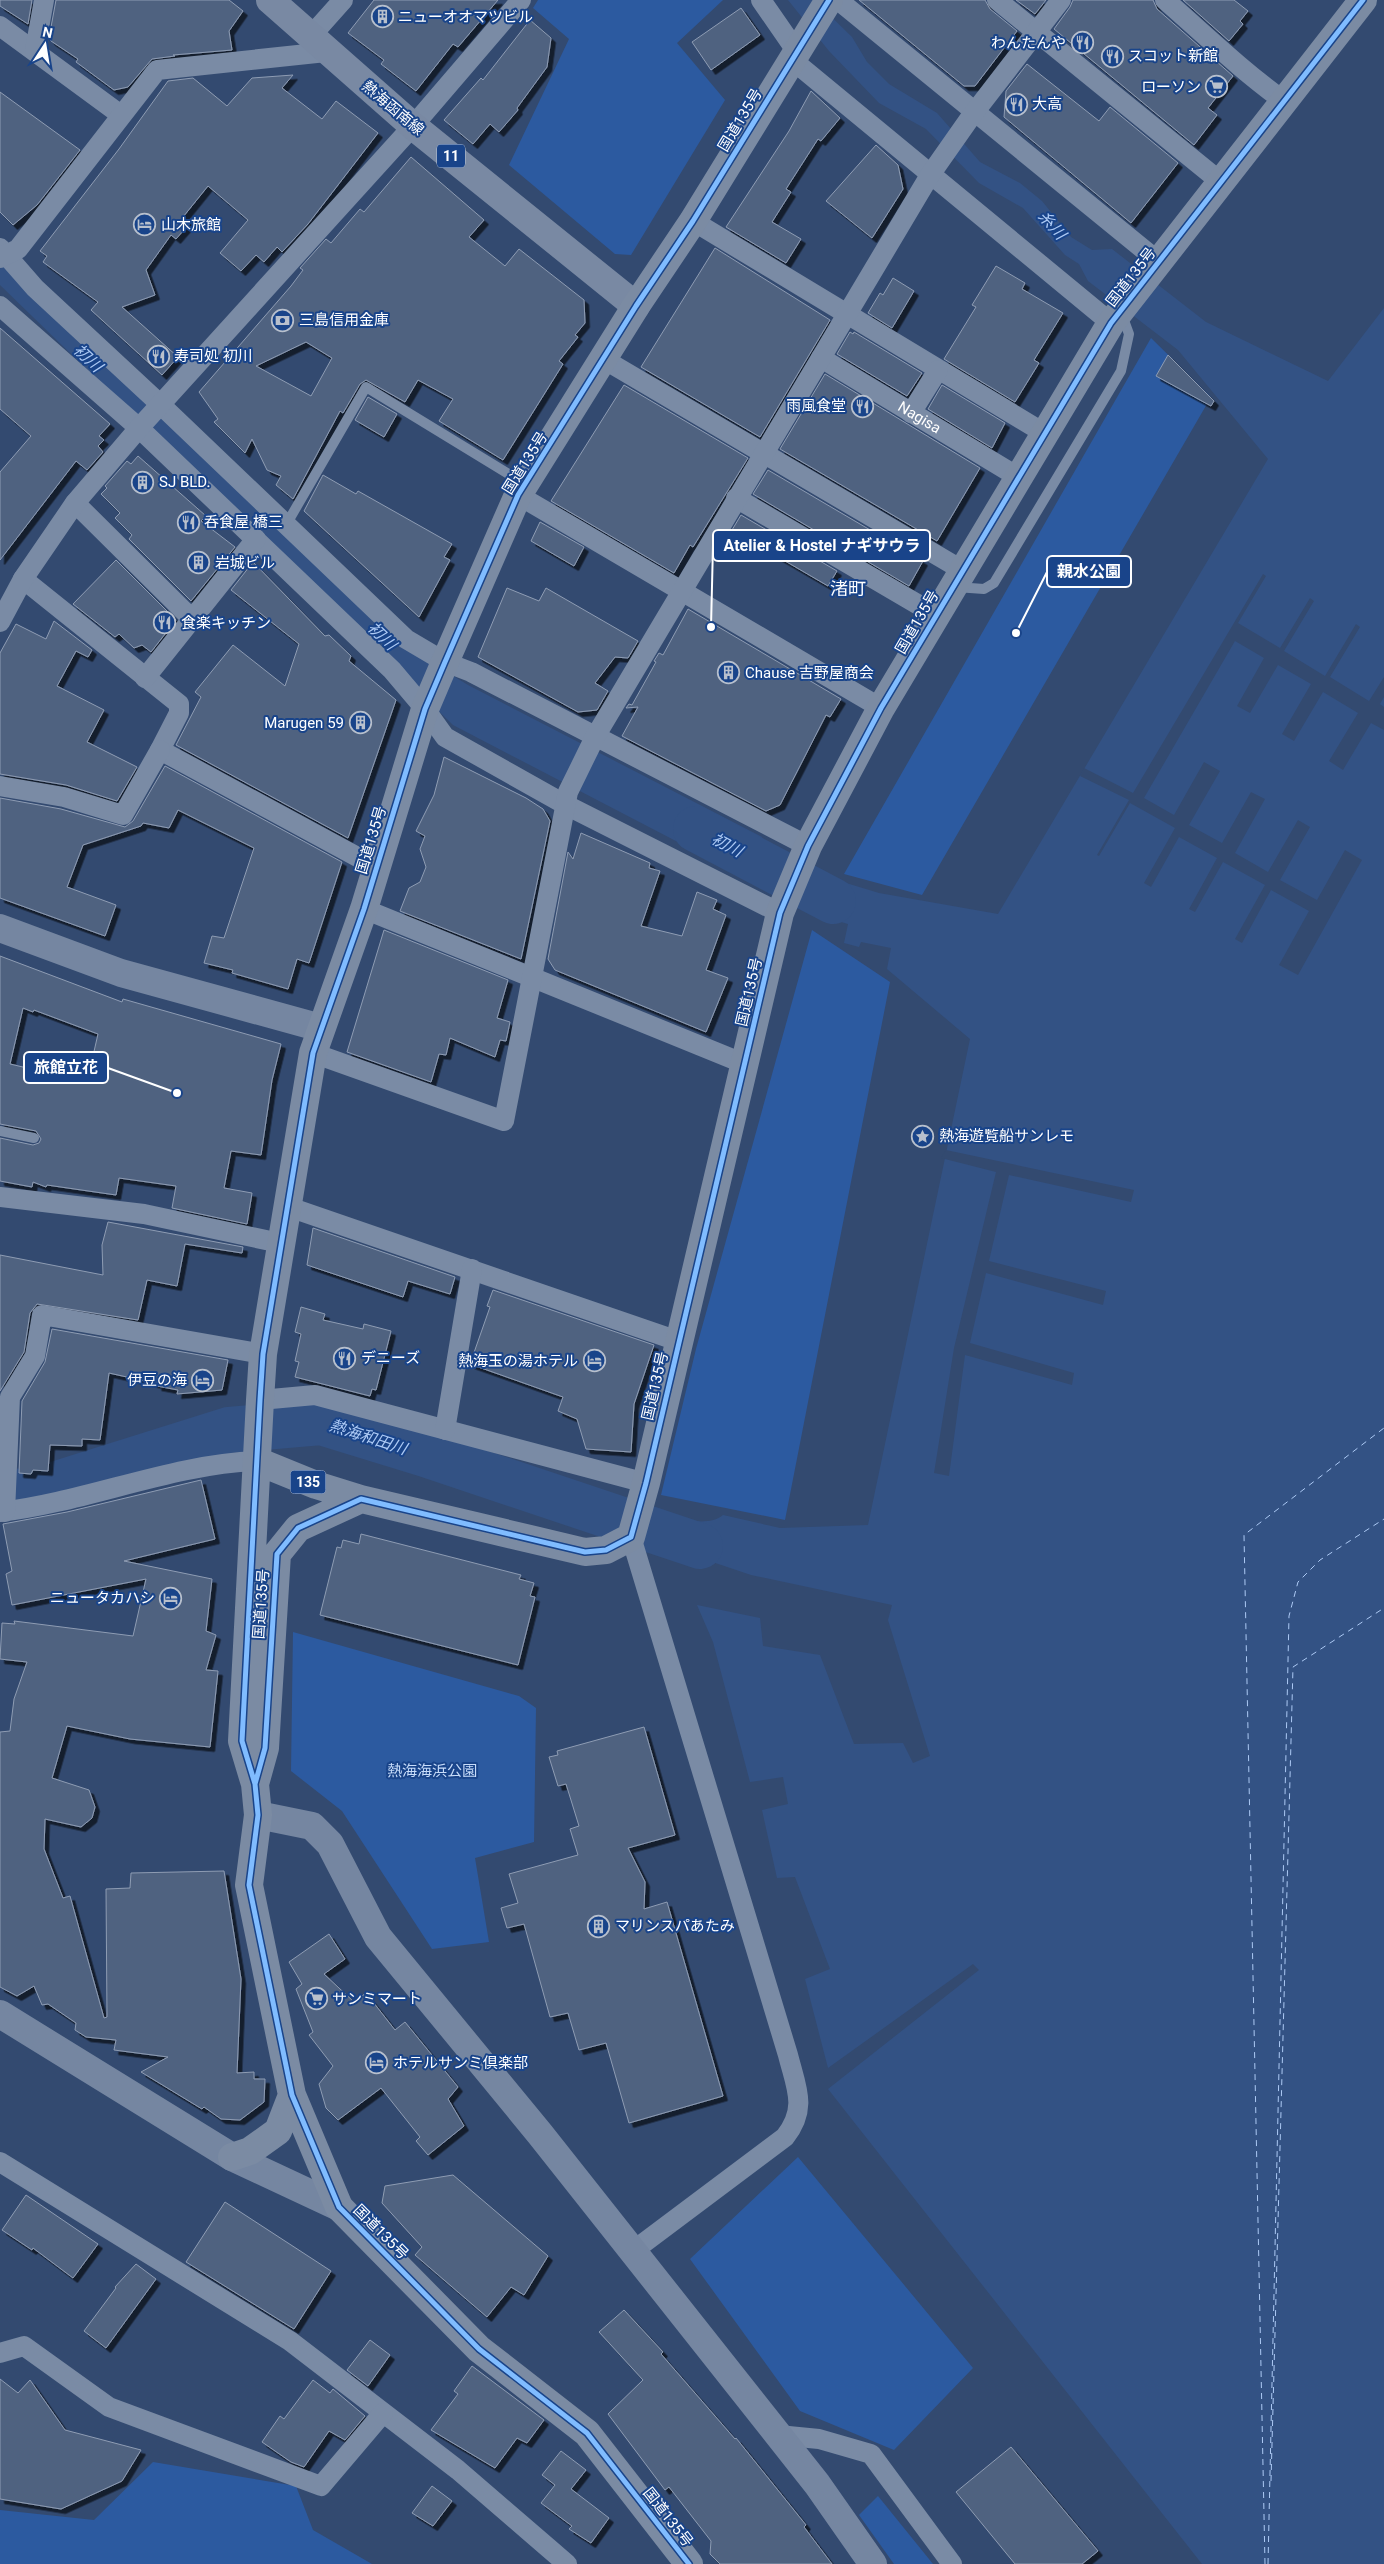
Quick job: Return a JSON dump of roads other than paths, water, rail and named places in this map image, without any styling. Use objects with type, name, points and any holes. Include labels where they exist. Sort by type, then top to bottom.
[{"type":"highway","name":"国道135号","points":[[631,1537],[646,1483],[780,912],[808,846],[881,708],[1044,433],[1118,315],[1222,183],[1357,2]]},
{"type":"highway","name":"国道135号","points":[[689,2564],[587,2433],[480,2349],[340,2208],[292,2095],[249,1885],[258,1816],[255,1784],[242,1741],[262,1354],[286,1206],[317,1040],[364,909],[425,709],[522,490],[605,360],[636,306],[693,221],[798,50],[830,3]]},
{"type":"highway","name":"135","points":[[257,1461],[316,1486],[361,1499],[585,1552],[606,1550],[631,1537]]},
{"type":"highway","name":"国道135号","points":[[255,1784],[265,1748],[277,1554],[298,1528],[361,1499]]},
{"type":"highway","points":[[232,2157],[250,2152],[278,2131],[292,2095]]},
{"type":"main road","name":"熱海函南線","points":[[270,0],[318,45],[413,126],[636,306]]},
{"type":"street","points":[[35,50],[44,0]]},
{"type":"street","points":[[343,0],[318,45],[157,70],[18,249],[2,254],[35,288],[161,405],[406,639],[445,662],[472,672],[808,846]]},
{"type":"street","points":[[0,622],[23,579],[75,504],[139,428],[413,126],[521,0]]},
{"type":"street","points":[[761,0],[798,50],[930,175],[1118,315]]},
{"type":"street","points":[[997,0],[1222,183]]},
{"type":"street","points":[[0,928],[121,973],[317,1040],[504,1121],[567,798],[595,737],[930,175],[972,115],[1061,0]]},
{"type":"street","points":[[1165,0],[1243,67],[1257,82],[1284,101]]},
{"type":"street","points":[[830,3],[972,115],[1155,267]]},
{"type":"street","points":[[0,26],[121,115]]},
{"type":"street","points":[[693,221],[846,316],[1044,433]]},
{"type":"street","points":[[0,306],[139,428],[392,670],[425,709],[445,737],[567,798],[780,912]]},
{"type":"street","name":"Nagisa","points":[[821,358],[1018,477]]},
{"type":"street","points":[[605,360],[763,453],[957,578]]},
{"type":"street","points":[[911,413],[938,370]]},
{"type":"street","points":[[522,490],[681,592],[881,708]]},
{"type":"street","points":[[736,498],[936,615]]},
{"type":"street","points":[[75,504],[194,620]]},
{"type":"street","points":[[145,678],[194,620],[256,539]]},
{"type":"street","points":[[0,786],[64,797],[123,815],[179,713],[179,704],[23,579]]},
{"type":"street","points":[[160,750],[376,866]]},
{"type":"street","points":[[364,909],[745,1064]]},
{"type":"street","points":[[0,1197],[144,1214],[280,1243]]},
{"type":"street","points":[[286,1206],[678,1341]]},
{"type":"street","points":[[445,1430],[472,1269]]},
{"type":"street","points":[[257,1461],[223,1462],[97,1494],[4,1503],[10,1397],[35,1356],[42,1315],[262,1354]]},
{"type":"street","points":[[260,1404],[315,1395],[646,1483]]},
{"type":"street","points":[[631,1537],[788,2055],[799,2102],[795,2124],[785,2137],[633,2251]]},
{"type":"street","points":[[258,1816],[312,1826],[330,1844],[378,1937],[540,2134],[817,2484],[873,2564]]},
{"type":"street","points":[[0,2014],[232,2157],[340,2208]]},
{"type":"street","points":[[0,2162],[290,2341],[458,2470],[567,2564]]},
{"type":"street","points":[[0,2353],[24,2346],[109,2407],[321,2486],[383,2413]]},
{"type":"street","points":[[778,2435],[819,2439],[872,2454],[952,2564]]},
{"type":"lane","points":[[957,578],[984,589],[994,583],[1043,504],[1122,371],[1129,334],[1118,315]]},
{"type":"lane","points":[[286,525],[366,387],[522,490]]},
{"type":"lane","points":[[0,1131],[34,1138]]},
{"type":"water","name":"糸川","points":[[788,0],[814,0],[852,37],[867,62],[889,84],[937,113],[980,162],[1020,183],[1042,201],[1071,237],[1092,250],[1112,249],[1206,322],[1328,381],[1384,308],[1384,2564],[1202,2564],[828,2089],[979,1970],[973,1964],[828,2068],[805,1979],[830,1969],[795,1877],[777,1878],[762,1810],[788,1804],[783,1777],[750,1782],[713,1642],[697,1605],[760,1618],[763,1646],[820,1655],[854,1744],[903,1743],[913,1763],[930,1756],[888,1620],[892,1605],[751,1575],[659,1544],[665,1516],[687,1520],[710,1521],[723,1515],[780,1528],[868,1525],[970,1039],[887,969],[891,948],[861,942],[859,947],[844,943],[848,924],[818,915],[833,879],[879,893],[998,914],[1268,459],[1178,350],[1088,281],[1079,264],[1065,255],[1023,208],[979,183],[926,129],[879,103],[829,51]]},
{"type":"water","points":[[0,253],[401,644],[468,685],[762,837],[745,877],[453,725],[0,285]]},
{"type":"waterway","name":"初川","points":[[696,829],[833,901]]},
{"type":"waterway","name":"熱海和田川","points":[[0,1493],[38,1490],[229,1430],[321,1422],[422,1453],[700,1546]]},
{"type":"place","name":"ニューオオマツビル","points":[[382,17]]},
{"type":"place","name":"わんたんや","points":[[1082,43]]},
{"type":"place","name":"スコット新館","points":[[1112,56]]},
{"type":"place","name":"ローソン","points":[[1217,87]]},
{"type":"place","name":"大高","points":[[1016,104]]},
{"type":"place","name":"山木旅館","points":[[145,225]]},
{"type":"place","name":"三島信用金庫","points":[[283,320]]},
{"type":"place","name":"寿司処 初川","points":[[158,356]]},
{"type":"place","name":"雨風食堂","points":[[862,406]]},
{"type":"place","name":"SJ BLD.","points":[[143,482]]},
{"type":"place","name":"呑食屋 橋三","points":[[188,522]]},
{"type":"place","name":"岩城ビル","points":[[199,563]]},
{"type":"place","name":"食楽キッチン","points":[[165,623]]},
{"type":"place","name":"Atelier & Hostel ナギサウラ","points":[[711,627]]},
{"type":"place","name":"親水公園","points":[[1016,633]]},
{"type":"place","name":"Chause 吉野屋商会","points":[[729,673]]},
{"type":"place","name":"Marugen 59","points":[[360,723]]},
{"type":"place","name":"旅館立花","points":[[177,1093]]},
{"type":"place","name":"熱海遊覧船サンレモ","points":[[923,1136]]},
{"type":"place","name":"デニーズ","points":[[345,1358]]},
{"type":"place","name":"熱海玉の湯ホテル","points":[[594,1361]]},
{"type":"place","name":"伊豆の海","points":[[203,1380]]},
{"type":"place","name":"ニュータカハシ","points":[[171,1598]]},
{"type":"place","name":"マリンスパあたみ","points":[[599,1926]]},
{"type":"place","name":"サンミマート","points":[[316,1999]]},
{"type":"place","name":"ホテルサンミ倶楽部","points":[[377,2063]]},
{"type":"district","name":"渚町","points":[[848,588]]},
{"type":"park label","name":"熱海海浜公園","points":[[432,1771]]}]
